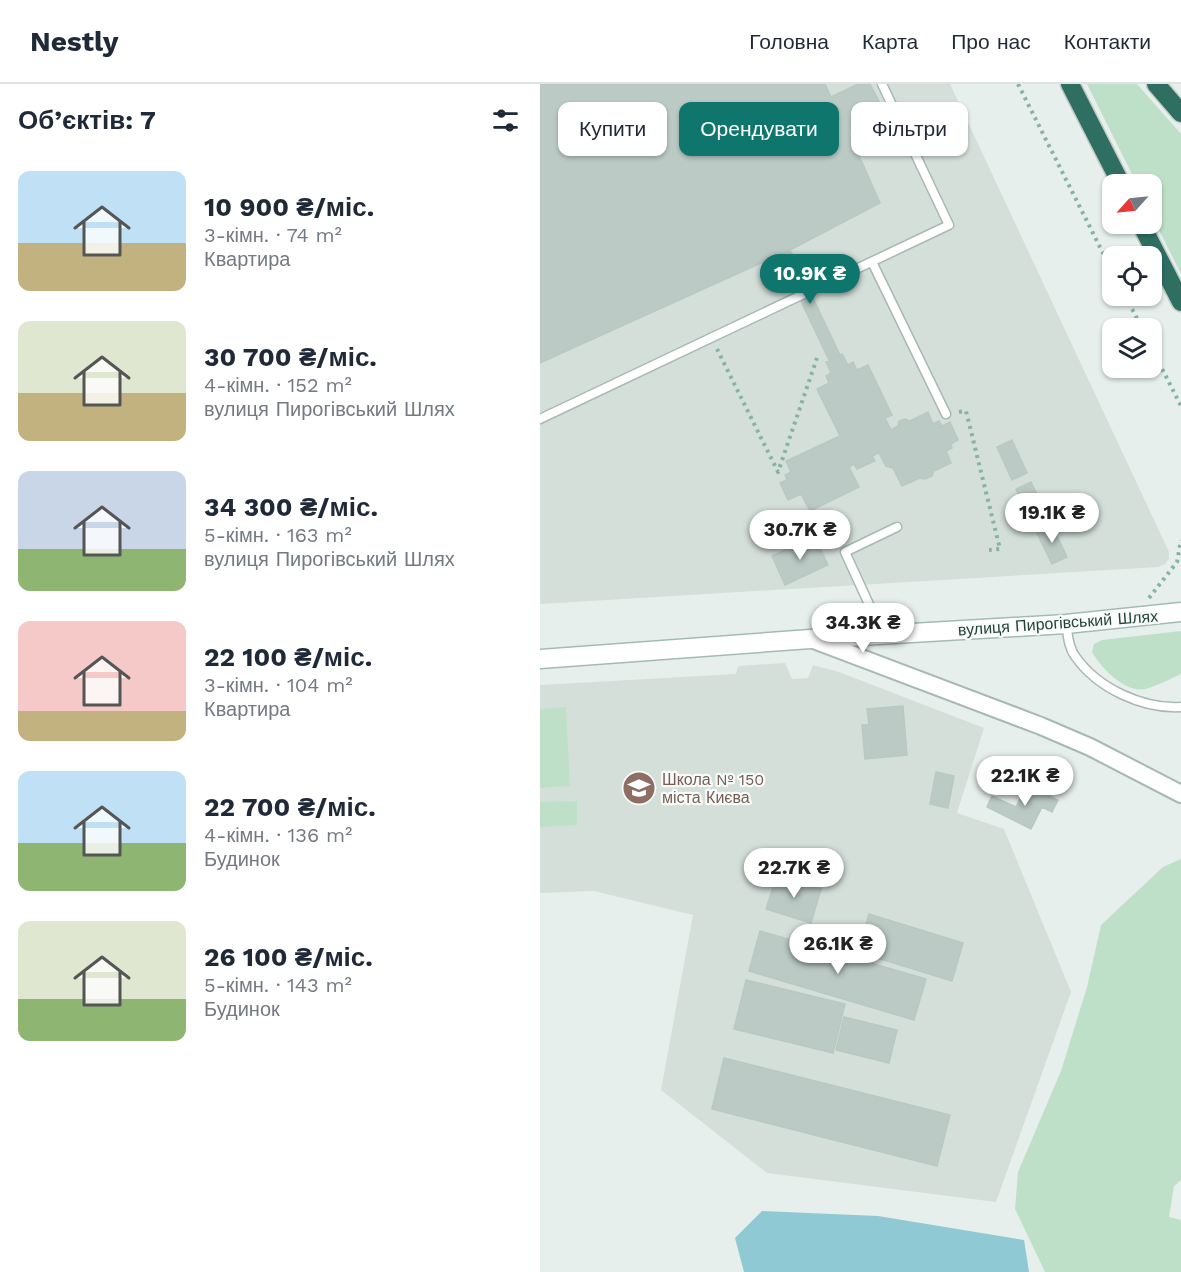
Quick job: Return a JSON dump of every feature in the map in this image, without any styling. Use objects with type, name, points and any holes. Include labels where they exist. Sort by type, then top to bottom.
[{"type":"highway","points":[[1070,84],[1116,174]]},
{"type":"highway","points":[[1156,84],[1181,113]]},
{"type":"highway","points":[[1146,234],[1181,302]]},
{"type":"street","name":"вулиця Пирогівський Шлях","points":[[540,659],[810,639],[1066,624],[1181,612]]},
{"type":"street","points":[[810,639],[1041,726],[1090,747],[1181,794]]},
{"type":"lane","points":[[540,419],[949,225],[882,84]]},
{"type":"lane","points":[[872,261],[946,414]]},
{"type":"lane","points":[[875,635],[873,613],[845,552],[897,527]]},
{"type":"lane","points":[[1066,624],[1068,640],[1074,655],[1097,678],[1120,694],[1142,702],[1165,708],[1181,707]]},
{"type":"path","points":[[1018,84],[1102,251]]},
{"type":"path","points":[[712,338],[778,472],[817,358]]},
{"type":"path","points":[[1162,369],[1181,406]]},
{"type":"path","points":[[946,414],[966,411],[1000,549],[988,550]]},
{"type":"path","points":[[1134,618],[1177,562],[1181,540]]},
{"type":"shaded area","points":[[540,84],[950,84],[958,102],[851,102],[851,156],[968,156],[968,122],[1169,552],[1169,559],[1158,567],[540,604]]},
{"type":"shaded area","points":[[785,663],[792,679],[808,678],[813,665],[839,672],[984,728],[957,813],[1004,829],[1071,992],[996,1202],[767,1173],[661,1090],[693,915],[594,891],[540,893],[540,685],[736,674],[738,666]]},
{"type":"green space","points":[[1087,84],[1137,84],[1181,134],[1181,274],[1161,234],[1162,174],[1132,174]]},
{"type":"green space","points":[[1181,631],[1181,674],[1145,689],[1130,687],[1114,678],[1092,652],[1094,644],[1102,640]]},
{"type":"green space","points":[[566,707],[570,786],[540,788],[540,709]]},
{"type":"green space","points":[[577,801],[577,825],[540,827],[540,802]]},
{"type":"green space","points":[[1181,859],[1181,1180],[1174,1186],[1169,1217],[1181,1220],[1181,1272],[1045,1272],[1015,1209],[1018,1172],[1061,1071],[1087,987],[1101,925],[1163,867]]},
{"type":"water","points":[[762,1211],[878,1216],[1024,1240],[1029,1272],[744,1272],[735,1238]]},
{"type":"building","points":[[540,84],[825,84],[831,97],[858,84],[870,84],[879,102],[851,102],[851,132],[849,133],[851,156],[859,156],[880,203],[790,250],[540,363]]},
{"type":"building","points":[[790,250],[840,355],[829,360],[779,255]]},
{"type":"building","points":[[842,354],[848,365],[853,362],[857,370],[868,365],[892,415],[885,418],[891,430],[898,426],[899,421],[905,419],[910,421],[928,412],[933,424],[939,421],[942,426],[950,422],[958,440],[951,444],[952,448],[946,451],[951,463],[934,471],[932,476],[925,479],[920,478],[902,486],[893,468],[886,466],[879,453],[872,456],[875,461],[857,469],[854,464],[849,467],[859,487],[810,511],[801,494],[788,500],[780,483],[787,480],[785,475],[791,472],[786,461],[840,436],[817,389],[829,383],[826,376],[831,373],[826,362]]},
{"type":"building","points":[[1012,440],[1027,473],[1012,480],[997,447]]},
{"type":"building","points":[[1031,482],[1047,515],[1031,522],[1016,489]]},
{"type":"building","points":[[1051,524],[1067,557],[1052,564],[1036,531]]},
{"type":"building","points":[[815,537],[828,565],[785,585],[772,556]]},
{"type":"building","points":[[903,706],[907,755],[865,759],[862,725],[869,725],[867,709]]},
{"type":"building","points":[[936,772],[954,776],[948,808],[930,804]]},
{"type":"building","points":[[1027,785],[1058,800],[1052,812],[1042,807],[1031,829],[987,807],[992,796],[1016,807]]},
{"type":"building","points":[[777,875],[821,889],[811,923],[766,909]]},
{"type":"building","points":[[869,914],[963,943],[952,981],[858,952]]},
{"type":"building","points":[[760,931],[926,979],[914,1020],[749,971]]},
{"type":"building","points":[[746,980],[845,1004],[833,1053],[734,1029]]},
{"type":"building","points":[[844,1017],[897,1030],[889,1063],[836,1050]]},
{"type":"building","points":[[724,1058],[950,1115],[937,1166],[712,1109]]},
{"type":"place","name":"Школа № 150 міста Києва","points":[[639,788]]}]
